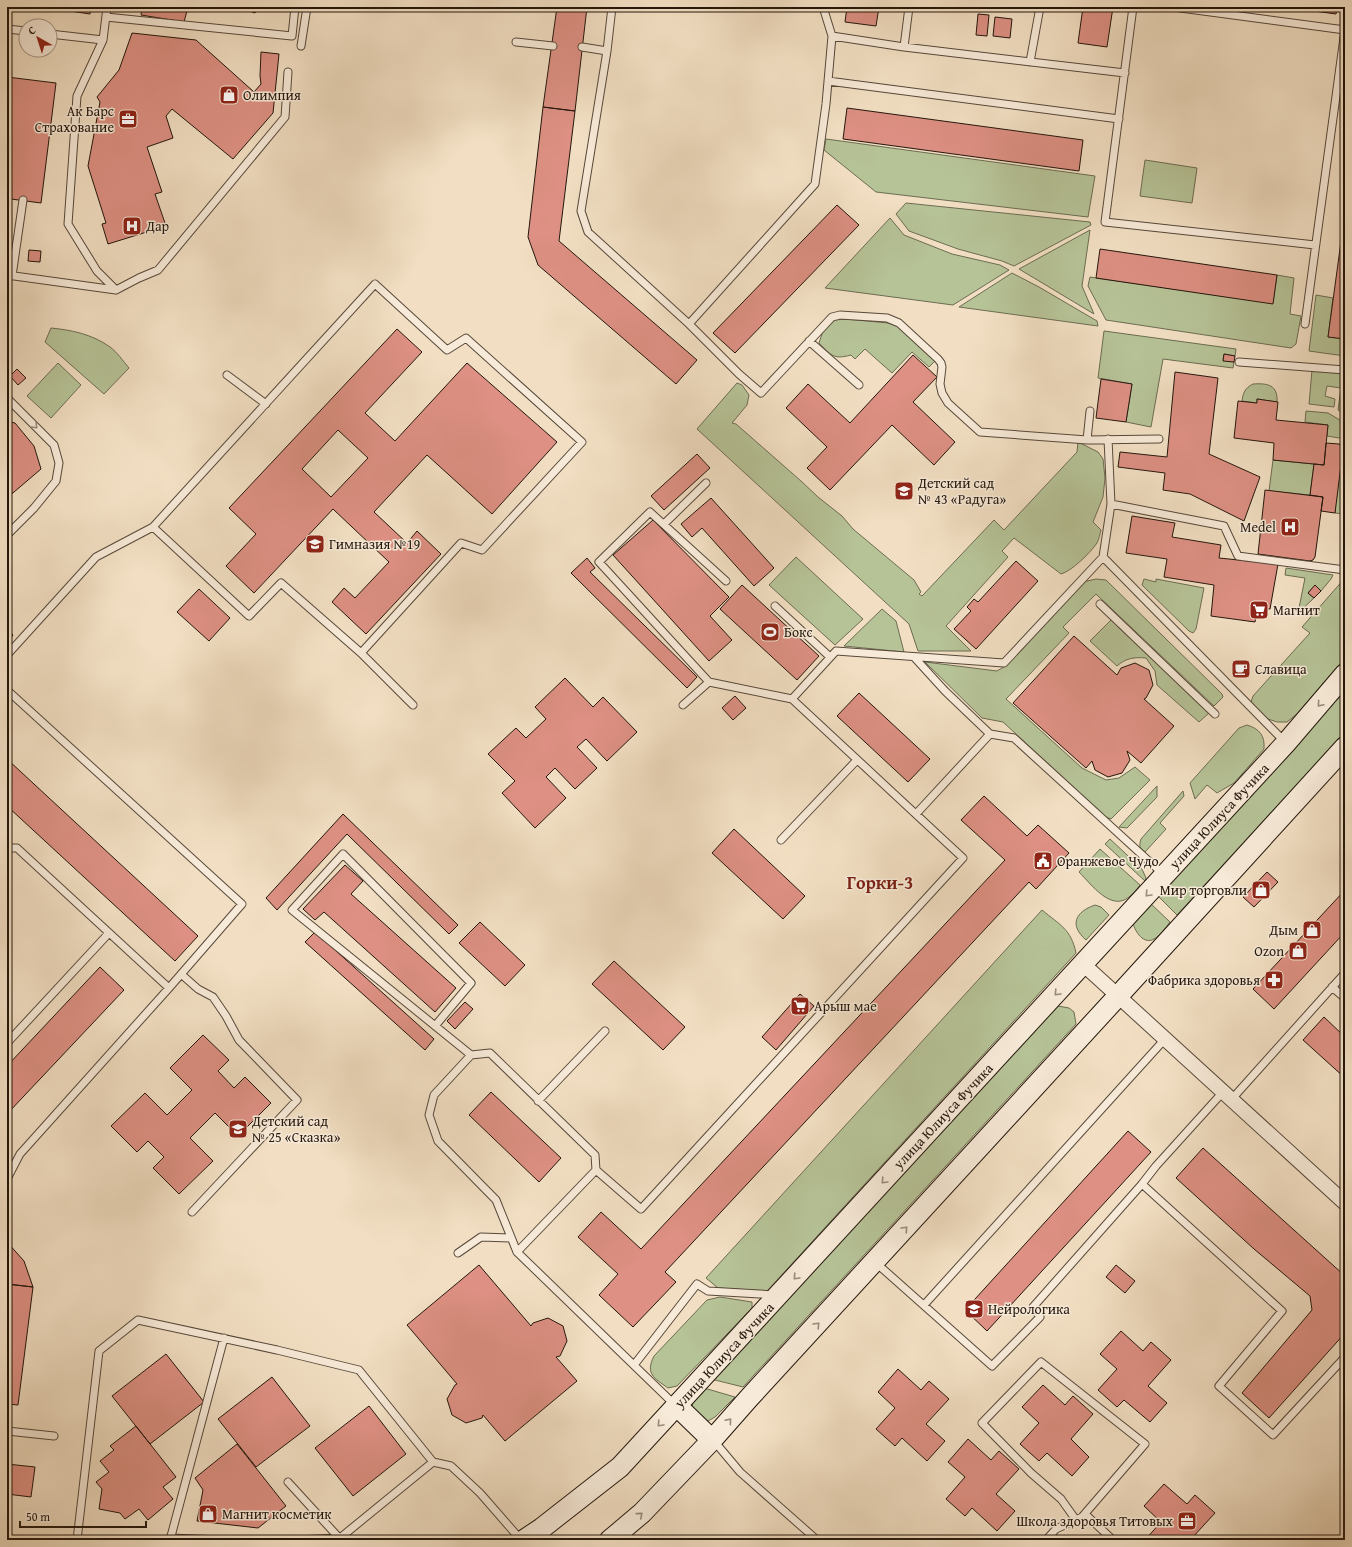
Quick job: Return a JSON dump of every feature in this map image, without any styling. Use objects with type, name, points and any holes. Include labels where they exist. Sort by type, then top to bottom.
[{"type":"main road","name":"улица Юлиуса Фучика","points":[[522,1540],[542,1528],[620,1467],[1286,743],[1345,674]]},
{"type":"main road","points":[[610,1540],[642,1513],[712,1440],[1345,747]]},
{"type":"main road","points":[[677,1406],[712,1440]]},
{"type":"street","points":[[1083,964],[1345,1203]]},
{"type":"lane","points":[[107,7],[103,40],[77,96],[68,224],[98,271],[116,290]]},
{"type":"lane","points":[[106,17],[292,36],[295,7]]},
{"type":"lane","points":[[301,46],[307,7]]},
{"type":"lane","points":[[612,7],[607,51],[581,211],[588,232],[689,324],[739,374],[761,393],[832,317],[840,315],[887,318],[899,323],[938,359],[942,367],[940,384],[942,393],[948,403],[980,432],[1087,440],[1159,439]]},
{"type":"lane","points":[[689,324],[815,184],[826,104],[832,36],[823,7]]},
{"type":"lane","points":[[904,46],[909,7]]},
{"type":"lane","points":[[1030,62],[1040,7]]},
{"type":"lane","points":[[1133,7],[1105,222],[1315,245]]},
{"type":"lane","points":[[1173,7],[1345,30],[1342,68],[1304,324]]},
{"type":"lane","points":[[7,29],[18,30]]},
{"type":"lane","points":[[58,35],[103,40]]},
{"type":"lane","points":[[832,36],[1125,73]]},
{"type":"lane","points":[[516,42],[553,46]]},
{"type":"lane","points":[[582,47],[607,51]]},
{"type":"lane","points":[[23,200],[10,276],[116,290],[158,270],[284,117],[288,72]]},
{"type":"lane","points":[[828,81],[1119,119]]},
{"type":"lane","points":[[7,655],[96,557],[153,528],[375,284],[447,350],[466,338],[582,442],[482,550],[461,543],[361,653]]},
{"type":"lane","points":[[809,341],[860,385]]},
{"type":"lane","points":[[1239,362],[1345,370]]},
{"type":"lane","points":[[227,375],[266,404]]},
{"type":"lane","points":[[7,398],[54,445],[59,463],[56,481],[34,508],[7,535]]},
{"type":"lane","points":[[1087,440],[1090,411]]},
{"type":"lane","points":[[792,699],[836,652],[1004,664],[1103,557],[1111,504],[1108,439]]},
{"type":"lane","points":[[664,524],[706,483]]},
{"type":"lane","points":[[1111,504],[1224,526],[1238,556],[1345,570]]},
{"type":"lane","points":[[677,1406],[517,1252],[496,1200],[438,1141],[428,1115],[434,1095],[471,1055],[490,1053],[594,1155],[596,1170],[641,1209],[963,858],[792,699],[709,682],[599,562],[650,512],[726,581]]},
{"type":"lane","points":[[153,528],[249,616],[281,583],[361,653],[413,705]]},
{"type":"lane","points":[[1103,557],[1234,692],[1286,743]]},
{"type":"lane","points":[[1100,604],[1215,714]]},
{"type":"lane","points":[[775,606],[830,657]]},
{"type":"lane","points":[[914,657],[945,691],[990,734],[1014,738],[1164,875]]},
{"type":"lane","points":[[683,705],[709,682]]},
{"type":"lane","points":[[7,690],[242,904],[20,1154],[7,1179]]},
{"type":"lane","points":[[916,814],[990,734]]},
{"type":"lane","points":[[781,840],[857,760]]},
{"type":"lane","points":[[7,848],[17,848],[169,988]]},
{"type":"lane","points":[[435,1026],[471,983],[343,854],[292,910],[435,1026],[471,1055]]},
{"type":"lane","points":[[7,1043],[109,933]]},
{"type":"lane","points":[[875,1262],[992,1366],[1040,1317],[1033,1307],[1142,1184],[1156,1166],[1227,1096],[1345,972]]},
{"type":"lane","points":[[181,974],[198,989],[213,997],[226,1016],[239,1040],[297,1100],[192,1212]]},
{"type":"lane","points":[[1332,987],[1345,998]]},
{"type":"lane","points":[[538,1101],[605,1031]]},
{"type":"lane","points":[[924,1305],[1164,1039]]},
{"type":"lane","points":[[517,1252],[596,1170]]},
{"type":"lane","points":[[1142,1184],[1282,1312],[1219,1386],[1273,1435],[1345,1357]]},
{"type":"lane","points":[[458,1253],[481,1237],[512,1238]]},
{"type":"lane","points":[[634,1365],[697,1284],[708,1291],[778,1296]]},
{"type":"lane","points":[[77,1540],[99,1351],[138,1320],[224,1338],[359,1370],[433,1462],[451,1466],[480,1493],[522,1540]]},
{"type":"lane","points":[[222,1540],[170,1539],[224,1338]]},
{"type":"lane","points":[[1046,1540],[1056,1529],[1076,1520],[1082,1517],[1145,1444],[1041,1362],[982,1423],[1031,1473],[1061,1499],[1076,1520]]},
{"type":"lane","points":[[7,1431],[54,1436]]},
{"type":"lane","points":[[712,1440],[740,1472],[817,1540]]},
{"type":"lane","points":[[296,1540],[341,1539],[433,1462]]},
{"type":"lane","points":[[288,1482],[341,1539]]},
{"type":"lane","points":[[1085,1514],[1113,1540]]},
{"type":"green space","points":[[826,139],[1095,176],[1088,217],[876,192],[824,150]]},
{"type":"green space","points":[[1145,160],[1197,168],[1192,203],[1140,196]]},
{"type":"green space","points":[[906,203],[1090,222],[1091,225],[1014,266],[1002,261],[958,249],[909,231],[896,214]]},
{"type":"green space","points":[[890,218],[904,235],[952,254],[1000,265],[1009,270],[953,305],[825,288]]},
{"type":"green space","points":[[1090,230],[1082,286],[1094,314],[1019,269]]},
{"type":"green space","points":[[1012,273],[1097,321],[1098,326],[959,307]]},
{"type":"green space","points":[[1277,275],[1294,278],[1290,314],[1301,316],[1296,344],[1291,348],[1106,320],[1088,286],[1090,277],[1273,303]]},
{"type":"green space","points":[[1316,295],[1333,298],[1328,337],[1345,339],[1345,356],[1309,351]]},
{"type":"green space","points":[[846,319],[888,323],[897,326],[935,361],[929,367],[912,352],[892,373],[865,349],[855,359],[851,355],[836,357],[819,343],[823,331],[835,320]]},
{"type":"green space","points":[[51,328],[74,331],[96,339],[113,349],[129,368],[104,394],[45,342]]},
{"type":"green space","points":[[1104,331],[1236,349],[1235,356],[1224,354],[1223,360],[1234,362],[1233,368],[1163,359],[1151,427],[1126,422],[1132,384],[1098,378]]},
{"type":"green space","points":[[58,363],[81,385],[51,418],[27,396]]},
{"type":"green space","points":[[1312,370],[1345,374],[1345,415],[1338,410],[1341,388],[1327,386],[1325,396],[1335,399],[1334,407],[1309,404]]},
{"type":"green space","points":[[737,383],[742,385],[749,395],[747,405],[732,423],[736,424],[818,497],[842,516],[853,529],[914,580],[921,592],[919,594],[922,596],[994,520],[1004,530],[1077,452],[1078,442],[1098,452],[1103,459],[1105,478],[1103,497],[1093,522],[1101,530],[1098,541],[1081,561],[1061,574],[1014,538],[1002,551],[1008,557],[946,626],[971,651],[918,651],[909,624],[697,429]]},
{"type":"green space","points":[[1253,384],[1271,386],[1276,392],[1277,402],[1257,399],[1257,403],[1242,401],[1245,391]]},
{"type":"green space","points":[[1306,411],[1328,413],[1345,423],[1345,439],[1327,436],[1328,425],[1305,422]]},
{"type":"green space","points":[[1339,444],[1345,445],[1345,514],[1335,513]]},
{"type":"green space","points":[[1273,460],[1314,464],[1310,495],[1269,491]]},
{"type":"green space","points":[[796,557],[863,619],[835,645],[769,585]]},
{"type":"green space","points":[[1286,568],[1333,575],[1321,591],[1315,585],[1308,593],[1314,598],[1298,613],[1305,578],[1285,575]]},
{"type":"green space","points":[[1345,578],[1345,658],[1297,714],[1287,722],[1277,722],[1268,719],[1251,702],[1253,696],[1310,633],[1302,627]]},
{"type":"green space","points":[[1096,579],[1106,580],[1222,694],[1223,697],[1214,706],[1096,594],[1063,627],[1069,633],[1006,699],[1082,768],[1106,780],[1119,778],[1135,767],[1150,780],[1111,819],[1106,817],[1003,722],[982,718],[925,662],[997,671],[1007,665],[1083,582]]},
{"type":"green space","points":[[1144,579],[1156,582],[1156,579],[1204,588],[1196,629],[1193,633],[1189,631],[1142,585]]},
{"type":"green space","points":[[882,609],[896,621],[904,652],[844,646]]},
{"type":"green space","points":[[1111,620],[1209,713],[1199,722],[1157,685],[1155,671],[1146,658],[1130,659],[1117,666],[1090,641]]},
{"type":"green space","points":[[1345,691],[1345,732],[1177,915],[1158,896]]},
{"type":"green space","points":[[1247,725],[1261,734],[1264,740],[1264,749],[1234,783],[1217,793],[1207,785],[1195,799],[1190,783],[1239,728]]},
{"type":"green space","points":[[1157,786],[1157,797],[1127,828],[1119,827]]},
{"type":"green space","points":[[1183,791],[1184,796],[1160,823],[1166,829],[1145,852],[1140,847],[1141,839]]},
{"type":"green space","points":[[1110,839],[1142,869],[1146,878],[1145,881],[1105,844]]},
{"type":"green space","points":[[1100,849],[1140,885],[1130,896],[1122,901],[1108,899],[1102,895],[1079,872]]},
{"type":"green space","points":[[1150,903],[1170,922],[1156,938],[1147,940],[1140,937],[1133,923]]},
{"type":"green space","points":[[1095,905],[1101,907],[1109,915],[1086,940],[1077,929],[1077,920],[1083,911]]},
{"type":"green space","points":[[1042,910],[1068,933],[1076,953],[767,1291],[718,1288],[706,1278]]},
{"type":"green space","points":[[1058,1006],[1069,1008],[1074,1012],[1076,1024],[743,1387],[711,1379],[1051,1009]]},
{"type":"green space","points":[[720,1297],[752,1302],[752,1308],[677,1386],[668,1388],[652,1375],[650,1367],[654,1356],[707,1300]]},
{"type":"green space","points":[[704,1388],[735,1397],[715,1417],[708,1421],[698,1417],[692,1409],[693,1400]]},
{"type":"building","points":[[38,7],[70,7],[70,11]]},
{"type":"building","points":[[70,7],[91,7],[90,14],[70,11]]},
{"type":"building","points":[[142,7],[188,7],[184,22],[141,15]]},
{"type":"building","points":[[238,7],[257,7],[255,13]]},
{"type":"building","points":[[557,7],[587,7],[575,111],[543,107]]},
{"type":"building","points":[[847,7],[879,7],[876,26],[845,22]]},
{"type":"building","points":[[1083,7],[1113,7],[1107,47],[1078,43]]},
{"type":"building","points":[[1285,7],[1337,7],[1336,14]]},
{"type":"building","points":[[978,14],[989,15],[987,36],[976,35]]},
{"type":"building","points":[[995,17],[1012,19],[1010,38],[993,36]]},
{"type":"building","points":[[132,33],[196,40],[254,92],[261,84],[261,52],[279,54],[273,113],[233,159],[172,109],[166,116],[173,138],[147,147],[162,192],[155,194],[166,226],[108,244],[102,224],[106,223],[88,166],[100,102],[97,97],[119,70]]},
{"type":"building","points":[[7,77],[56,83],[41,203],[11,199],[7,233]]},
{"type":"building","points":[[543,107],[575,111],[559,241],[697,360],[676,384],[538,265],[528,237]]},
{"type":"building","points":[[847,108],[1083,140],[1079,171],[843,139]]},
{"type":"building","points":[[837,205],[859,225],[735,353],[713,333]]},
{"type":"building","points":[[1345,212],[1345,339],[1328,337]]},
{"type":"building","points":[[1100,249],[1277,275],[1273,304],[1096,278]]},
{"type":"building","points":[[29,250],[41,251],[40,262],[28,261]]},
{"type":"building","points":[[397,329],[422,352],[365,413],[395,441],[467,363],[557,442],[492,514],[427,455],[374,512],[407,543],[417,531],[441,554],[366,634],[332,602],[344,588],[355,598],[389,562],[333,509],[254,593],[226,566],[256,534],[229,508]],"holes":[[[338,430],[368,458],[331,497],[302,469]]]},
{"type":"building","points":[[1224,354],[1235,356],[1234,362],[1223,361]]},
{"type":"building","points":[[913,355],[937,377],[913,402],[955,442],[934,465],[892,425],[830,490],[807,468],[827,447],[786,408],[808,384],[850,423]]},
{"type":"building","points":[[17,369],[26,378],[18,385],[10,376]]},
{"type":"building","points":[[1175,372],[1218,378],[1209,454],[1260,477],[1244,521],[1190,494],[1163,490],[1165,473],[1118,467],[1120,452],[1167,457]]},
{"type":"building","points":[[1101,379],[1132,384],[1126,422],[1096,418]]},
{"type":"building","points":[[1257,399],[1278,402],[1276,420],[1328,425],[1324,465],[1273,460],[1274,443],[1234,438],[1238,401],[1257,403]]},
{"type":"building","points":[[7,421],[15,423],[34,446],[41,469],[7,498]]},
{"type":"building","points":[[1326,443],[1339,444],[1343,449],[1335,513],[1321,511],[1323,497],[1310,495],[1314,464],[1324,465]]},
{"type":"building","points":[[697,454],[710,468],[664,510],[651,496]]},
{"type":"building","name":"Medel","points":[[1265,490],[1323,497],[1315,557],[1313,560],[1310,561],[1258,554]]},
{"type":"building","points":[[711,498],[774,568],[754,586],[702,528],[692,537],[681,524]]},
{"type":"building","points":[[1132,516],[1175,523],[1172,537],[1221,545],[1219,558],[1278,564],[1270,609],[1265,609],[1263,615],[1256,617],[1255,622],[1211,616],[1214,585],[1164,577],[1167,559],[1126,553]]},
{"type":"building","points":[[653,520],[729,597],[710,616],[732,640],[709,661],[613,555]]},
{"type":"building","points":[[587,558],[595,568],[590,572],[697,677],[687,688],[571,573]]},
{"type":"building","points":[[1016,561],[1038,581],[976,649],[954,629],[971,611],[967,607],[974,599],[978,602]]},
{"type":"building","name":"Бокс","points":[[742,585],[819,656],[797,680],[720,609]]},
{"type":"building","points":[[1315,585],[1321,591],[1314,598],[1308,593]]},
{"type":"building","points":[[199,589],[230,618],[209,641],[177,612]]},
{"type":"building","points":[[7,629],[13,635],[7,643]]},
{"type":"building","points":[[1074,636],[1117,675],[1121,668],[1135,663],[1149,670],[1153,685],[1144,699],[1174,726],[1141,763],[1127,751],[1130,760],[1122,773],[1108,777],[1095,770],[1092,761],[1086,768],[1013,703]]},
{"type":"building","name":"Славица","points":[[1242,663],[1246,667],[1239,675],[1235,671]]},
{"type":"building","points":[[565,678],[593,707],[603,697],[637,732],[607,761],[586,739],[577,747],[597,768],[575,789],[555,768],[546,777],[566,798],[535,828],[502,793],[515,781],[488,754],[516,728],[526,738],[546,719],[535,707]]},
{"type":"building","points":[[859,693],[930,759],[908,782],[837,716]]},
{"type":"building","points":[[735,696],[746,708],[733,720],[722,708]]},
{"type":"building","points":[[7,759],[198,936],[175,961],[7,806]]},
{"type":"building","points":[[984,796],[1027,836],[1038,825],[1069,853],[1036,889],[1029,882],[665,1272],[676,1282],[633,1327],[599,1295],[618,1274],[578,1237],[601,1212],[641,1249],[1005,860],[961,820]]},
{"type":"building","points":[[343,814],[458,925],[449,934],[347,834],[277,910],[266,898]]},
{"type":"building","points":[[734,829],[805,896],[783,919],[712,853]]},
{"type":"building","points":[[345,865],[363,881],[351,894],[456,988],[435,1012],[324,912],[315,920],[303,909]]},
{"type":"building","points":[[1267,872],[1278,882],[1254,907],[1243,897]]},
{"type":"building","points":[[1345,890],[1345,932],[1274,1009],[1253,989]]},
{"type":"building","points":[[480,922],[525,965],[505,986],[459,943]]},
{"type":"building","points":[[315,932],[434,1039],[425,1050],[305,942]]},
{"type":"building","points":[[614,961],[685,1027],[663,1050],[592,984]]},
{"type":"building","points":[[100,967],[124,990],[7,1114],[7,1066]]},
{"type":"building","points":[[800,994],[814,1006],[776,1050],[762,1037]]},
{"type":"building","points":[[465,1002],[473,1009],[455,1029],[447,1021]]},
{"type":"building","points":[[1324,1017],[1345,1037],[1345,1078],[1303,1040]]},
{"type":"building","points":[[203,1035],[229,1060],[218,1071],[234,1088],[245,1077],[271,1103],[238,1136],[215,1113],[190,1138],[213,1161],[179,1194],[153,1168],[164,1157],[148,1141],[137,1152],[111,1126],[145,1093],[167,1115],[192,1090],[170,1068]]},
{"type":"building","points":[[491,1092],[561,1158],[539,1182],[469,1115]]},
{"type":"building","points":[[1128,1131],[1151,1152],[987,1331],[965,1310]]},
{"type":"building","points":[[1203,1148],[1345,1276],[1345,1333],[1269,1418],[1242,1393],[1312,1310],[1310,1296],[1254,1249],[1176,1178]]},
{"type":"building","points":[[7,1242],[24,1261],[33,1287],[7,1284]]},
{"type":"building","points":[[479,1265],[531,1326],[533,1323],[548,1318],[563,1326],[567,1341],[560,1356],[556,1357],[577,1381],[505,1441],[483,1415],[482,1418],[466,1423],[452,1415],[447,1399],[457,1384],[407,1325]]},
{"type":"building","points":[[1116,1265],[1135,1281],[1125,1293],[1106,1277]]},
{"type":"building","points":[[7,1284],[33,1287],[18,1405],[7,1404]]},
{"type":"building","points":[[1121,1331],[1143,1351],[1151,1342],[1171,1360],[1148,1386],[1167,1403],[1150,1422],[1124,1400],[1117,1407],[1098,1390],[1117,1369],[1100,1354]]},
{"type":"building","points":[[166,1354],[204,1402],[150,1444],[112,1396]]},
{"type":"building","points":[[898,1369],[921,1390],[929,1381],[949,1399],[926,1424],[945,1441],[927,1461],[902,1438],[895,1446],[876,1429],[895,1408],[878,1392]]},
{"type":"building","points":[[272,1377],[310,1426],[256,1467],[218,1419]]},
{"type":"building","points":[[1043,1385],[1065,1405],[1073,1396],[1093,1414],[1071,1439],[1089,1457],[1072,1476],[1047,1453],[1039,1461],[1020,1444],[1039,1423],[1022,1407]]},
{"type":"building","points":[[369,1406],[406,1454],[353,1496],[315,1448]]},
{"type":"building","points":[[136,1426],[176,1477],[163,1487],[173,1499],[148,1520],[139,1509],[125,1519],[120,1513],[99,1509],[102,1489],[96,1482],[109,1472],[100,1461],[114,1450],[110,1446]]},
{"type":"building","points":[[968,1439],[991,1460],[999,1451],[1019,1469],[996,1494],[1015,1511],[997,1531],[972,1508],[965,1516],[946,1499],[965,1477],[948,1462]]},
{"type":"building","points":[[237,1444],[286,1506],[258,1528],[197,1521],[203,1490],[195,1478]]},
{"type":"building","points":[[7,1464],[35,1467],[31,1497],[7,1494]]},
{"type":"building","points":[[1164,1484],[1187,1504],[1195,1495],[1215,1513],[1192,1538],[1194,1540],[1145,1540],[1161,1522],[1144,1506]]},
{"type":"place","name":"Олимпия","points":[[229,95]]},
{"type":"place","name":"Ак Барс Страхование","points":[[128,119]]},
{"type":"place","name":"Дар","points":[[132,226]]},
{"type":"place","name":"Детский сад № 43 «Радуга»","points":[[904,491]]},
{"type":"place","name":"Medel","points":[[1290,527]]},
{"type":"place","name":"Гимназия №19","points":[[315,544]]},
{"type":"place","name":"Магнит","points":[[1259,610]]},
{"type":"place","name":"Бокс","points":[[770,632]]},
{"type":"place","name":"Славица","points":[[1241,669]]},
{"type":"place","name":"Оранжевое Чудо","points":[[1043,861]]},
{"type":"place","name":"Мир торговли","points":[[1261,890]]},
{"type":"place","name":"Дым","points":[[1312,930]]},
{"type":"place","name":"Ozon","points":[[1298,951]]},
{"type":"place","name":"Фабрика здоровья","points":[[1274,980]]},
{"type":"place","name":"Арыш мае","points":[[800,1006]]},
{"type":"place","name":"Детский сад № 25 «Сказка»","points":[[238,1129]]},
{"type":"place","name":"Нейрологика","points":[[974,1309]]},
{"type":"place","name":"Магнит косметик","points":[[208,1514]]},
{"type":"place","name":"Школа здоровья Титовых","points":[[1187,1521]]},
{"type":"district","name":"Горки-3","points":[[880,882]]}]
